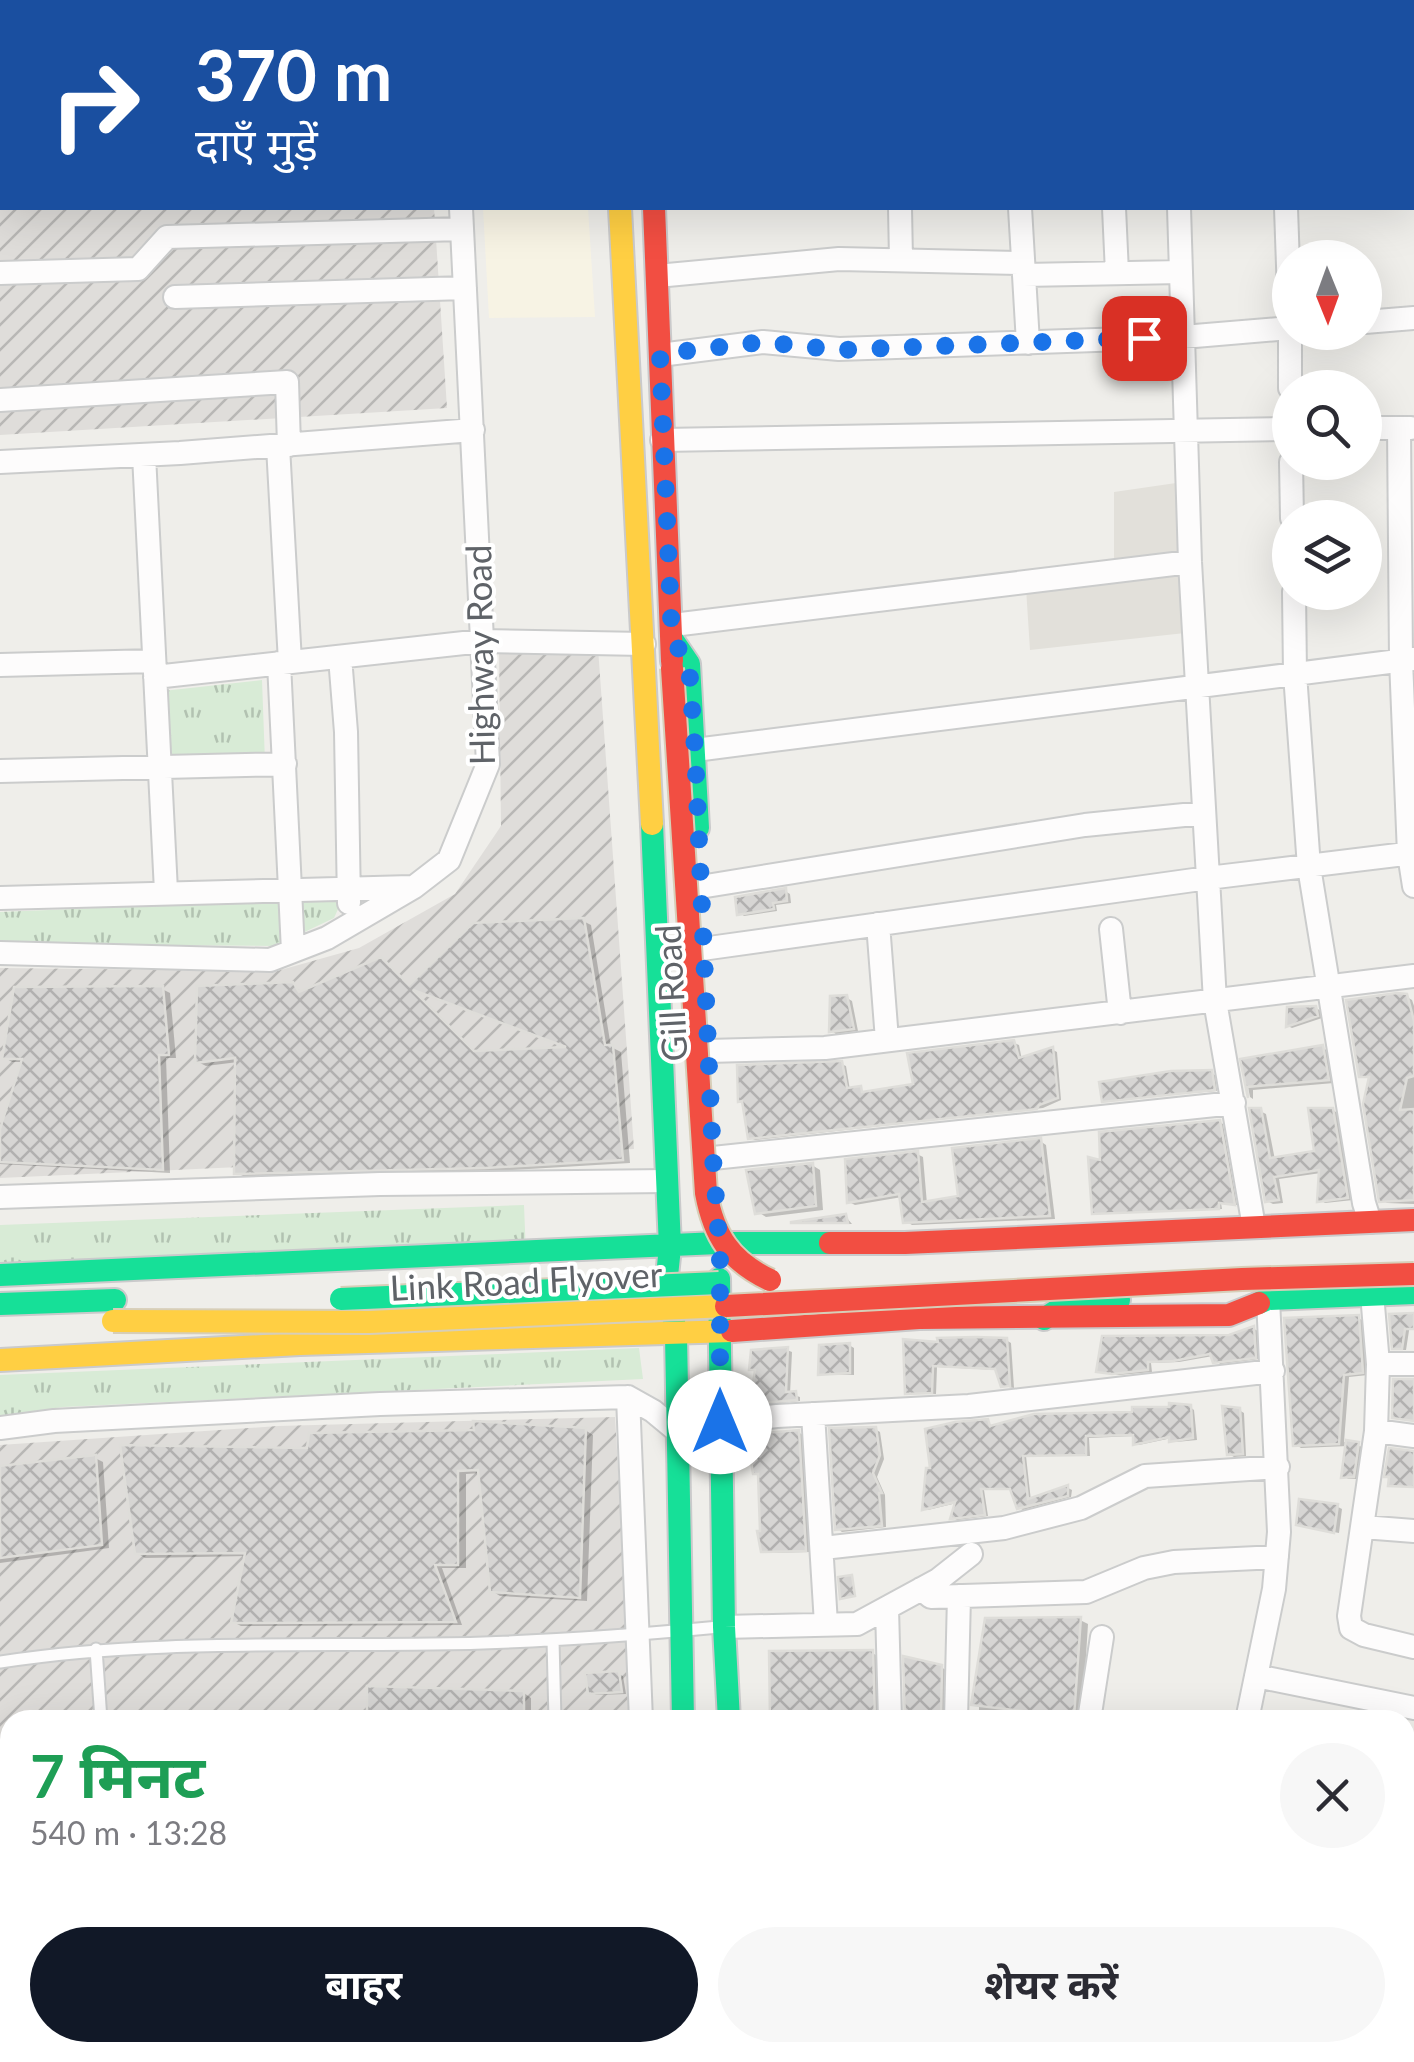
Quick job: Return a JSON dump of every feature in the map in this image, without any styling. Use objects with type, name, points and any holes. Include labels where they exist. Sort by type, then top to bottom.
[{"type":"main road","name":"Gill Road","points":[[620,210],[668,1181],[667,1276],[676,1334],[683,1710]]},
{"type":"main road","name":"Gill Road","points":[[654,210],[673,632],[689,664],[695,750],[718,1243],[724,1627],[729,1710]]},
{"type":"main road","name":"Link Road Flyover","points":[[278,1299],[779,1280],[734,1262],[710,1223],[701,1151],[673,632]]},
{"type":"main road","points":[[0,1275],[718,1243],[906,1243],[1414,1220]]},
{"type":"main road","points":[[828,1278],[1414,1253]]},
{"type":"main road","name":"Link Road Flyover","points":[[38,1326],[113,1321],[489,1319],[1242,1278],[1414,1274]]},
{"type":"main road","points":[[1044,1319],[1062,1307],[1213,1290],[1242,1278]]},
{"type":"main road","points":[[0,1360],[300,1344],[676,1334],[919,1318],[1229,1314],[1268,1299],[1414,1293]]},
{"type":"main road","points":[[0,1304],[224,1298]]},
{"type":"street","points":[[900,210],[901,259]]},
{"type":"street","points":[[1020,210],[1028,342]]},
{"type":"street","points":[[1114,210],[1117,273]]},
{"type":"street","points":[[1179,210],[1190,562],[1215,1002],[1254,1227]]},
{"type":"street","points":[[1286,210],[1287,240]]},
{"type":"street","points":[[0,274],[138,269],[167,237],[462,218]]},
{"type":"street","name":"Highway Road","points":[[0,953],[270,960],[327,938],[414,886],[449,860],[488,764],[462,218]]},
{"type":"street","points":[[657,276],[839,258],[1117,273],[1181,272]]},
{"type":"street","points":[[175,297],[465,288]]},
{"type":"street","points":[[1382,321],[1414,318]]},
{"type":"street","points":[[660,354],[763,342],[839,350],[1183,337],[1272,330]]},
{"type":"street","points":[[0,400],[288,382],[283,446],[284,663],[292,951]]},
{"type":"street","points":[[1406,428],[1414,886]]},
{"type":"street","points":[[662,440],[1272,429]]},
{"type":"street","points":[[0,462],[283,446],[472,430]]},
{"type":"street","points":[[144,455],[166,891]]},
{"type":"street","points":[[673,632],[1190,562]]},
{"type":"street","points":[[1294,610],[1309,866],[1327,989],[1370,1222]]},
{"type":"street","points":[[0,665],[154,669],[284,663],[482,641],[644,644]]},
{"type":"street","points":[[340,656],[346,732],[349,924]]},
{"type":"street","points":[[695,750],[1408,660]]},
{"type":"street","points":[[0,771],[285,764]]},
{"type":"street","points":[[700,888],[1085,825],[1204,813]]},
{"type":"street","points":[[702,949],[1208,878],[1411,854]]},
{"type":"street","points":[[0,898],[414,886]]},
{"type":"street","points":[[878,924],[887,1040]]},
{"type":"street","points":[[1111,929],[1120,1013]]},
{"type":"street","points":[[708,1050],[825,1048],[1414,976]]},
{"type":"street","points":[[713,1158],[1234,1103]]},
{"type":"street","points":[[0,1197],[380,1184],[668,1181]]},
{"type":"street","points":[[1372,1294],[1378,1364],[1376,1431],[1348,1616],[1351,1628],[1364,1635],[1414,1647]]},
{"type":"street","points":[[1250,1710],[1277,1557],[1278,1467],[1268,1299]]},
{"type":"street","points":[[1378,1364],[1414,1364]]},
{"type":"street","points":[[720,1422],[969,1406],[1274,1371]]},
{"type":"street","points":[[0,1428],[54,1421],[380,1404],[628,1397],[676,1430]]},
{"type":"street","points":[[628,1397],[640,1710]]},
{"type":"street","points":[[812,1414],[826,1624]]},
{"type":"street","points":[[1376,1431],[1414,1436]]},
{"type":"street","points":[[823,1548],[1004,1528],[1080,1508],[1145,1476],[1278,1467]]},
{"type":"street","points":[[1363,1526],[1414,1531]]},
{"type":"street","points":[[724,1627],[858,1624],[938,1580],[971,1554]]},
{"type":"street","points":[[921,1590],[932,1597],[1086,1592],[1144,1568],[1174,1562],[1277,1557]]},
{"type":"street","points":[[956,1710],[959,1596]]},
{"type":"street","points":[[887,1608],[890,1710]]},
{"type":"street","points":[[1091,1710],[1102,1637]]},
{"type":"street","points":[[1256,1676],[1414,1708]]},
{"type":"lane","points":[[0,1662],[96,1649],[553,1640],[724,1627]]},
{"type":"lane","points":[[553,1640],[555,1710]]},
{"type":"lane","points":[[96,1649],[100,1710]]},
{"type":"shaded area","points":[[0,210],[434,210],[447,408],[0,435]]},
{"type":"shaded area","points":[[483,210],[588,210],[595,317],[489,318]]},
{"type":"shaded area","points":[[1183,482],[1183,551],[1114,562],[1114,492]]},
{"type":"shaded area","points":[[1182,570],[1185,633],[1030,650],[1026,588]]},
{"type":"shaded area","points":[[499,648],[598,648],[634,1149],[0,1178],[0,968],[277,971],[359,948],[455,894],[501,826]]},
{"type":"shaded area","points":[[615,1417],[632,1710],[0,1710],[0,1445],[278,1426]]},
{"type":"green space","points":[[262,680],[265,762],[168,770],[163,691]]},
{"type":"green space","points":[[343,898],[334,918],[275,946],[0,944],[0,912]]},
{"type":"green space","points":[[524,1205],[526,1255],[0,1276],[0,1225]]},
{"type":"green space","points":[[639,1348],[643,1379],[63,1407],[0,1416],[0,1375]]},
{"type":"building","points":[[786,888],[787,901],[773,903],[774,909],[737,915],[735,897]]},
{"type":"building","points":[[584,918],[605,1045],[613,1045],[623,1160],[485,1168],[234,1174],[235,1058],[195,1063],[197,986],[293,982],[299,992],[381,957],[409,985],[473,923]],"holes":[[[413,990],[566,1047],[474,1051]]]},
{"type":"building","points":[[163,986],[169,1055],[159,1055],[163,1170],[0,1162],[0,1129],[22,1059],[2,1059],[14,987]]},
{"type":"building","points":[[1407,994],[1414,1021],[1414,1076],[1407,1078],[1400,1110],[1414,1109],[1414,1200],[1379,1202],[1363,1104],[1369,1077],[1359,1077],[1346,1000]]},
{"type":"building","points":[[847,995],[854,1029],[829,1032],[830,996]]},
{"type":"building","points":[[1316,1006],[1318,1016],[1286,1027],[1287,1007]]},
{"type":"building","points":[[1014,1040],[1019,1058],[1053,1047],[1058,1098],[1037,1109],[748,1139],[742,1101],[738,1102],[737,1065],[842,1061],[847,1088],[861,1086],[862,1092],[913,1084],[907,1053]]},
{"type":"building","points":[[1323,1045],[1329,1080],[1247,1087],[1248,1098],[1240,1059]]},
{"type":"building","points":[[1212,1070],[1215,1090],[1102,1102],[1099,1082],[1171,1071]]},
{"type":"building","points":[[1249,1108],[1261,1108],[1270,1158],[1314,1151],[1308,1108],[1333,1108],[1348,1198],[1317,1202],[1319,1170],[1274,1177],[1279,1200],[1265,1202]]},
{"type":"building","points":[[1220,1120],[1235,1205],[1219,1203],[1219,1209],[1092,1214],[1088,1157],[1100,1160],[1099,1132]]},
{"type":"building","points":[[1041,1138],[1050,1216],[903,1223],[899,1194],[847,1203],[845,1159],[918,1151],[922,1202],[958,1196],[952,1148]]},
{"type":"building","points":[[813,1163],[816,1206],[755,1214],[746,1170]]},
{"type":"building","points":[[846,1214],[848,1223],[791,1223],[791,1222]]},
{"type":"building","points":[[1414,1313],[1414,1329],[1405,1329],[1402,1349],[1392,1349],[1389,1314]]},
{"type":"building","points":[[1359,1315],[1363,1373],[1344,1375],[1339,1444],[1293,1446],[1284,1318]]},
{"type":"building","points":[[1254,1326],[1256,1358],[1213,1363],[1210,1354],[1148,1362],[1148,1370],[1096,1372],[1102,1336],[1229,1335]]},
{"type":"building","points":[[937,1338],[1007,1338],[1010,1386],[1001,1387],[995,1369],[933,1366],[932,1393],[905,1394],[903,1339],[938,1342]]},
{"type":"building","points":[[850,1343],[850,1373],[818,1375],[819,1345]]},
{"type":"building","points":[[788,1347],[786,1392],[796,1391],[797,1400],[750,1404],[755,1370],[749,1370],[751,1350]]},
{"type":"building","points":[[1393,1379],[1414,1379],[1414,1421],[1392,1418]]},
{"type":"building","points":[[1169,1403],[1191,1405],[1193,1438],[1169,1442],[1169,1437],[1133,1445],[1133,1435],[1086,1436],[1086,1455],[1023,1456],[1028,1499],[1068,1485],[1068,1496],[1017,1509],[1010,1489],[981,1489],[985,1515],[950,1519],[955,1502],[922,1510],[926,1468],[930,1468],[925,1429],[988,1419],[990,1426],[1034,1414],[1132,1412],[1132,1407],[1169,1407]]},
{"type":"building","points":[[1222,1406],[1240,1408],[1243,1454],[1227,1455]]},
{"type":"building","points":[[473,1421],[586,1428],[580,1598],[490,1592],[478,1470],[458,1471],[458,1565],[435,1565],[456,1622],[231,1623],[245,1553],[135,1554],[120,1445],[307,1448],[309,1433],[474,1430]]},
{"type":"building","points":[[876,1427],[880,1455],[873,1473],[882,1493],[882,1526],[835,1530],[829,1428]]},
{"type":"building","points":[[799,1430],[806,1551],[761,1552],[757,1531],[758,1474],[753,1474],[750,1453],[758,1453],[752,1434]]},
{"type":"building","points":[[1346,1440],[1359,1442],[1354,1477],[1341,1478]]},
{"type":"building","points":[[1389,1448],[1414,1451],[1414,1487],[1388,1486],[1389,1477],[1384,1477]]},
{"type":"building","points":[[96,1455],[102,1545],[0,1558],[0,1466]]},
{"type":"building","points":[[1299,1499],[1338,1504],[1334,1533],[1296,1525]]},
{"type":"building","points":[[852,1575],[855,1596],[840,1599],[838,1577]]},
{"type":"building","points":[[1081,1617],[1074,1710],[971,1705],[985,1618]]},
{"type":"building","points":[[873,1650],[875,1710],[770,1710],[769,1651]]},
{"type":"building","points":[[903,1656],[942,1665],[941,1710],[905,1710]]},
{"type":"building","points":[[619,1671],[622,1692],[588,1694],[585,1673]]},
{"type":"building","points":[[367,1686],[524,1691],[524,1710],[367,1710]]},
{"type":"traffic: fast","points":[[672,639],[689,664],[698,828]]},
{"type":"traffic: fast","points":[[652,824],[670,1247],[667,1276],[676,1335],[683,1710]]},
{"type":"traffic: fast","points":[[0,1275],[718,1243],[830,1243]]},
{"type":"traffic: fast","points":[[719,1279],[728,1710]]},
{"type":"traffic: fast","points":[[341,1299],[719,1283]]},
{"type":"traffic: fast","points":[[1259,1303],[1268,1299],[1414,1293]]},
{"type":"traffic: fast","points":[[0,1304],[115,1300]]},
{"type":"traffic: fast","points":[[1044,1319],[1062,1307],[1119,1300]]},
{"type":"traffic: slow","points":[[620,210],[652,824]]},
{"type":"traffic: slow","points":[[113,1321],[369,1322],[726,1306]]},
{"type":"traffic: slow","points":[[0,1360],[300,1344],[732,1331]]},
{"type":"traffic: jam","points":[[654,210],[672,661]]},
{"type":"traffic: jam","points":[[672,668],[706,1193],[726,1245],[744,1264],[770,1280]]},
{"type":"traffic: jam","points":[[830,1243],[1414,1220]]},
{"type":"traffic: jam","points":[[726,1306],[1414,1274]]},
{"type":"traffic: jam","points":[[732,1331],[919,1318],[1229,1315],[1259,1303]]},
{"type":"route","points":[[720,1422],[720,1253],[695,750],[689,664],[672,639],[660,354],[763,342],[839,350],[1144,338]]}]
